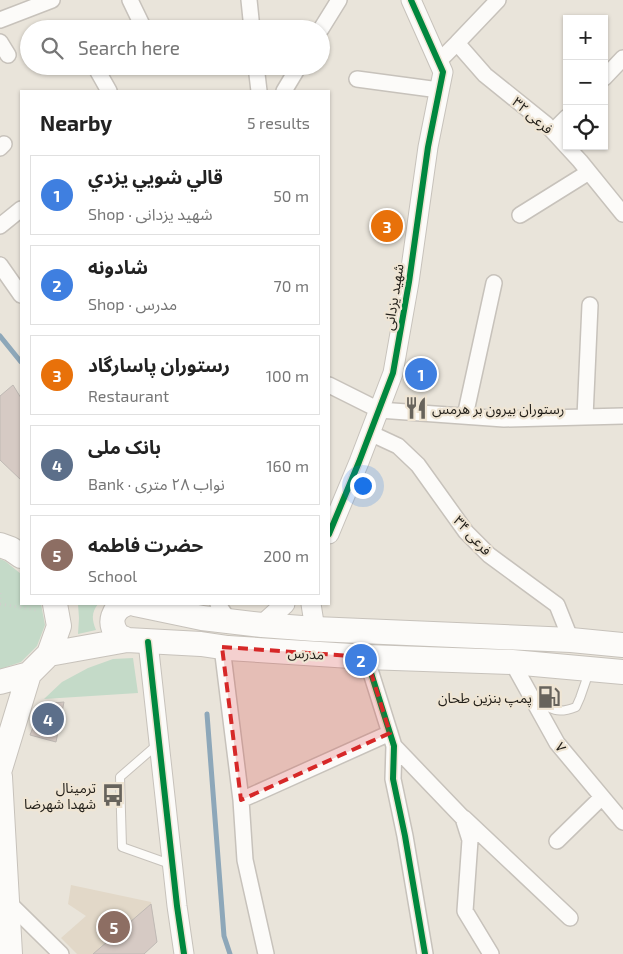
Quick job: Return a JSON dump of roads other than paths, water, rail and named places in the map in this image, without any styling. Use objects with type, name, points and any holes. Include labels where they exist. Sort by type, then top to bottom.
[{"type":"main road","points":[[122,605],[119,606],[113,615],[113,626],[118,635],[138,641]]},
{"type":"main road","name":"مدرس","points":[[140,605],[202,618],[224,612],[262,625],[570,640],[623,645]]},
{"type":"main road","points":[[0,769],[5,733],[29,674],[49,654],[59,626],[56,609]]},
{"type":"main road","name":"مدرس","points":[[49,654],[138,641],[366,657],[512,662],[612,674]]},
{"type":"main road","points":[[0,682],[29,674]]},
{"type":"main road","points":[[0,777],[10,954]]},
{"type":"street","points":[[0,20],[52,0]]},
{"type":"street","points":[[130,0],[140,20]]},
{"type":"street","points":[[249,0],[251,20]]},
{"type":"street","points":[[327,20],[339,0]]},
{"type":"street","name":"شهید یزدانی","points":[[330,532],[393,373],[409,282],[428,147],[442,72],[412,0]]},
{"type":"street","points":[[438,62],[498,0]]},
{"type":"street","points":[[0,42],[8,56]]},
{"type":"street","name":"فرعی ۳۲","points":[[458,43],[485,75],[546,124],[623,214]]},
{"type":"street","points":[[608,74],[623,58]]},
{"type":"street","points":[[100,75],[108,90]]},
{"type":"street","points":[[257,75],[259,90]]},
{"type":"street","points":[[285,90],[294,75]]},
{"type":"street","points":[[357,79],[439,90]]},
{"type":"street","points":[[552,131],[563,121]]},
{"type":"street","points":[[520,215],[589,172]]},
{"type":"street","points":[[0,226],[20,211]]},
{"type":"street","points":[[0,265],[20,291]]},
{"type":"street","points":[[465,416],[494,283]]},
{"type":"street","points":[[585,417],[590,305]]},
{"type":"street","points":[[330,386],[379,410],[504,419],[623,416]]},
{"type":"street","name":"فرعی ۳۴","points":[[370,433],[398,446],[418,465],[466,532],[489,555],[557,605],[570,640]]},
{"type":"street","points":[[262,625],[284,605]]},
{"type":"street","points":[[311,605],[315,629]]},
{"type":"street","points":[[138,641],[159,743],[184,954]]},
{"type":"street","points":[[222,647],[241,800],[245,860],[266,954]]},
{"type":"street","points":[[366,657],[392,740],[393,779],[426,954]]},
{"type":"street","name":"۷","points":[[512,662],[557,744],[623,822]]},
{"type":"street","points":[[241,800],[392,740]]},
{"type":"street","points":[[392,740],[463,818],[570,918]]},
{"type":"street","points":[[558,840],[602,796]]},
{"type":"street","points":[[463,818],[470,840],[465,911],[491,954]]},
{"type":"street","points":[[7,901],[61,954]]},
{"type":"lane","points":[[528,690],[548,708],[565,711],[576,707],[582,693],[612,674]]},
{"type":"lane","points":[[159,743],[120,777],[122,847],[173,865]]},
{"type":"waterway","points":[[0,336],[20,361]]},
{"type":"waterway","points":[[207,714],[224,936],[230,954]]},
{"type":"place","name":"رستوران پاسارگاد","points":[[387,226]]},
{"type":"place","name":"قالي شويي يزدي","points":[[421,374]]},
{"type":"place","name":"رستوران بیرون بر هرمس","points":[[416,408]]},
{"type":"place","name":"شادونه","points":[[361,660]]},
{"type":"place","name":"پمپ بنزین طحان","points":[[549,697]]},
{"type":"place","name":"بانک ملی","points":[[48,719]]},
{"type":"place","name":"ترمینال شهدا شهرضا","points":[[113,795]]},
{"type":"place","name":"حضرت فاطمه","points":[[114,927]]}]
